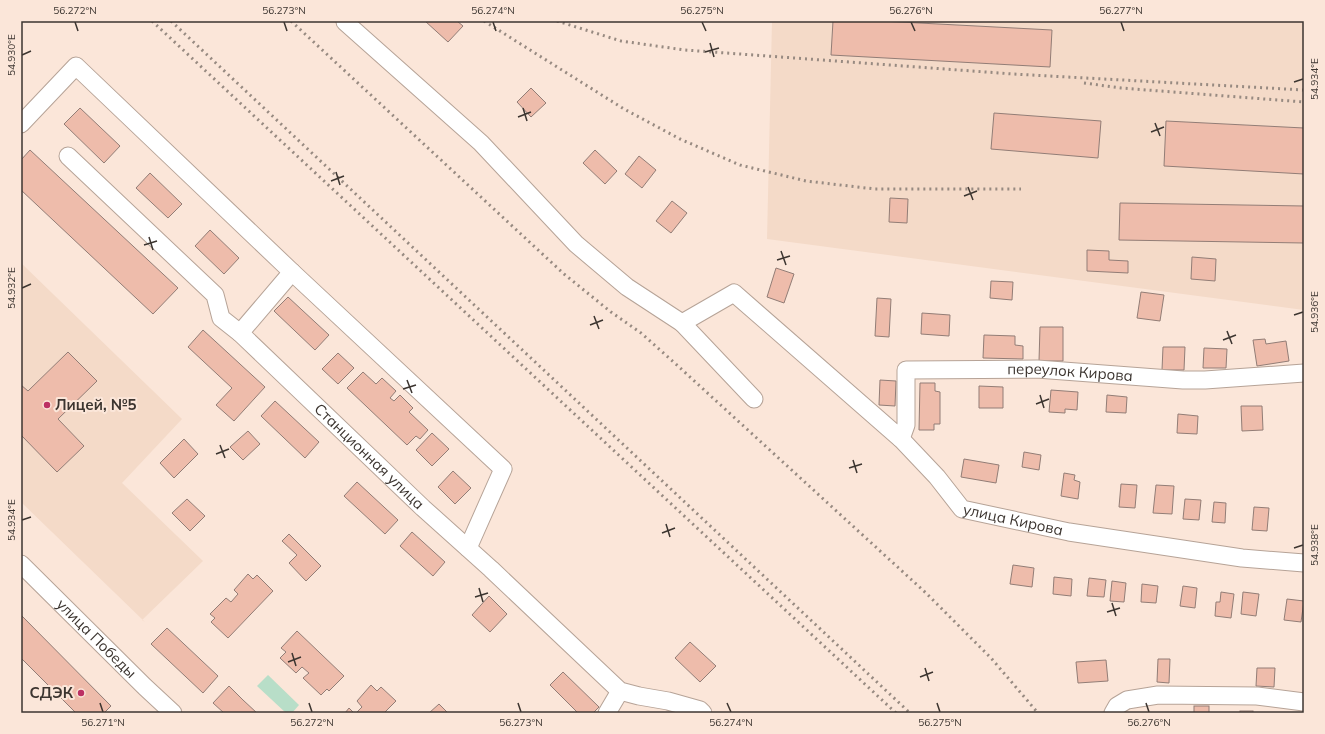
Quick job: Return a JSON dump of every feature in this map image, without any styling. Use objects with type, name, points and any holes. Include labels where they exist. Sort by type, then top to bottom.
[{"type":"street","points":[[345,22],[481,143],[576,244],[627,287],[682,323],[754,399]]},
{"type":"street","points":[[21,124],[76,66],[292,272],[503,469],[468,548]]},
{"type":"street","name":"Станционная улица","points":[[68,156],[215,295],[221,318],[240,333],[422,508],[468,548],[620,691],[668,701],[700,710],[703,713]]},
{"type":"street","points":[[240,333],[292,272]]},
{"type":"street","name":"улица Кирова","points":[[682,323],[734,293],[901,439],[937,478],[962,509],[1069,532],[1242,558],[1304,563]]},
{"type":"street","name":"переулок Кирова","points":[[901,439],[906,425],[906,370],[1037,369],[1183,380],[1205,380],[1304,373]]},
{"type":"street","name":"улица Победы","points":[[21,564],[173,713]]},
{"type":"street","points":[[606,713],[620,691]]},
{"type":"street","points":[[1113,713],[1117,706],[1127,700],[1158,695],[1257,696],[1304,702]]},
{"type":"shaded area","points":[[772,21],[1304,21],[1304,310],[767,239]]},
{"type":"shaded area","points":[[21,263],[182,419],[122,483],[203,561],[142,620],[21,502]]},
{"type":"green space","points":[[268,675],[299,705],[292,713],[286,713],[257,686]]},
{"type":"building","points":[[425,21],[457,21],[463,26],[448,42]]},
{"type":"building","points":[[833,21],[881,21],[1052,30],[1050,67],[831,55]]},
{"type":"building","points":[[531,88],[546,103],[531,117],[517,102]]},
{"type":"building","points":[[80,108],[120,146],[104,163],[64,124]]},
{"type":"building","points":[[994,113],[1101,121],[1098,158],[991,149]]},
{"type":"building","points":[[1166,121],[1304,128],[1304,174],[1164,166]]},
{"type":"building","points":[[30,150],[178,288],[153,314],[21,190],[21,160]]},
{"type":"building","points":[[595,150],[617,171],[605,184],[583,163]]},
{"type":"building","points":[[639,156],[656,170],[642,188],[625,174]]},
{"type":"building","points":[[150,173],[182,204],[168,218],[136,188]]},
{"type":"building","points":[[890,198],[908,199],[907,223],[889,222]]},
{"type":"building","points":[[672,201],[687,213],[671,233],[656,221]]},
{"type":"building","points":[[1120,203],[1304,206],[1304,243],[1119,240]]},
{"type":"building","points":[[210,230],[239,258],[224,274],[195,246]]},
{"type":"building","points":[[1087,250],[1109,251],[1109,260],[1128,261],[1128,273],[1087,271]]},
{"type":"building","points":[[1192,257],[1216,259],[1215,281],[1191,279]]},
{"type":"building","points":[[776,268],[794,274],[784,303],[767,297]]},
{"type":"building","points":[[991,281],[1013,282],[1012,300],[990,298]]},
{"type":"building","points":[[1141,292],[1164,295],[1160,321],[1137,318]]},
{"type":"building","points":[[288,297],[329,335],[315,350],[274,311]]},
{"type":"building","points":[[877,298],[891,299],[889,337],[875,336]]},
{"type":"building","points":[[922,313],[950,315],[949,336],[921,334]]},
{"type":"building","points":[[1040,327],[1063,327],[1063,361],[1039,361]]},
{"type":"building","points":[[203,330],[265,387],[234,421],[216,405],[232,388],[188,347]]},
{"type":"building","points":[[984,335],[1015,336],[1015,345],[1023,346],[1023,359],[983,358]]},
{"type":"building","points":[[1265,339],[1266,344],[1286,341],[1289,361],[1257,366],[1253,340]]},
{"type":"building","points":[[1163,347],[1185,347],[1184,370],[1162,370]]},
{"type":"building","points":[[1204,348],[1227,349],[1226,368],[1203,368]]},
{"type":"building","name":"Лицей, №5","points":[[68,352],[97,381],[58,419],[84,446],[57,472],[21,435],[21,385],[28,391]]},
{"type":"building","points":[[338,353],[354,368],[338,384],[322,369]]},
{"type":"building","points":[[363,372],[376,384],[382,378],[396,391],[390,398],[394,401],[400,395],[413,408],[409,412],[428,430],[420,439],[416,436],[407,445],[347,388]]},
{"type":"building","points":[[880,380],[896,381],[895,406],[879,405]]},
{"type":"building","points":[[920,383],[935,383],[935,391],[940,392],[940,424],[934,424],[934,430],[919,430]]},
{"type":"building","points":[[979,386],[1003,387],[1003,408],[979,408]]},
{"type":"building","points":[[1051,390],[1078,392],[1077,410],[1065,409],[1065,413],[1049,412]]},
{"type":"building","points":[[1107,395],[1127,397],[1126,413],[1106,412]]},
{"type":"building","points":[[275,401],[319,442],[305,458],[261,416]]},
{"type":"building","points":[[1241,406],[1262,406],[1263,430],[1242,431]]},
{"type":"building","points":[[1178,414],[1198,416],[1197,434],[1177,433]]},
{"type":"building","points":[[248,431],[260,444],[243,460],[230,447]]},
{"type":"building","points":[[432,433],[449,449],[432,466],[416,450]]},
{"type":"building","points":[[184,439],[198,454],[174,478],[160,463]]},
{"type":"building","points":[[1024,452],[1041,455],[1039,470],[1022,467]]},
{"type":"building","points":[[964,459],[999,465],[996,483],[961,477]]},
{"type":"building","points":[[453,471],[471,488],[455,504],[438,487]]},
{"type":"building","points":[[1064,473],[1075,475],[1074,480],[1080,482],[1078,499],[1061,496]]},
{"type":"building","points":[[357,482],[398,520],[385,534],[344,496]]},
{"type":"building","points":[[1121,484],[1137,485],[1135,508],[1119,507]]},
{"type":"building","points":[[1156,485],[1174,486],[1172,514],[1153,513]]},
{"type":"building","points":[[187,499],[205,516],[190,531],[172,513]]},
{"type":"building","points":[[1185,499],[1201,500],[1199,520],[1183,519]]},
{"type":"building","points":[[1214,502],[1226,503],[1225,523],[1212,522]]},
{"type":"building","points":[[1254,507],[1269,508],[1267,531],[1252,530]]},
{"type":"building","points":[[412,532],[445,562],[433,576],[400,546]]},
{"type":"building","points":[[289,534],[321,566],[306,581],[289,563],[297,555],[282,541]]},
{"type":"building","points":[[1013,565],[1034,568],[1032,587],[1010,584]]},
{"type":"building","points":[[248,574],[253,579],[257,575],[273,591],[228,638],[211,622],[215,618],[210,614],[226,598],[231,602],[238,594],[234,590]]},
{"type":"building","points":[[1054,577],[1072,579],[1071,596],[1053,594]]},
{"type":"building","points":[[1089,578],[1106,580],[1104,597],[1087,596]]},
{"type":"building","points":[[1112,581],[1126,583],[1124,602],[1110,601]]},
{"type":"building","points":[[1142,584],[1158,586],[1156,603],[1141,602]]},
{"type":"building","points":[[1183,586],[1197,588],[1195,608],[1180,606]]},
{"type":"building","points":[[1221,592],[1234,594],[1231,618],[1215,616],[1216,602],[1220,602]]},
{"type":"building","points":[[1243,592],[1259,594],[1256,616],[1241,614]]},
{"type":"building","points":[[489,596],[507,614],[490,632],[472,615]]},
{"type":"building","points":[[1287,599],[1304,601],[1301,622],[1284,620]]},
{"type":"building","points":[[21,615],[111,706],[104,713],[76,713],[21,658]]},
{"type":"building","points":[[167,628],[218,676],[203,693],[151,644]]},
{"type":"building","points":[[297,631],[344,676],[329,691],[327,689],[321,695],[303,678],[309,673],[302,667],[296,673],[280,658],[286,652],[281,648]]},
{"type":"building","points":[[690,642],[716,666],[700,682],[675,658]]},
{"type":"building","points":[[1158,659],[1170,659],[1169,683],[1157,682]]},
{"type":"building","points":[[1106,660],[1108,681],[1078,683],[1076,662]]},
{"type":"building","points":[[1257,668],[1275,668],[1274,687],[1256,686]]},
{"type":"building","points":[[563,672],[599,707],[593,713],[578,713],[550,685]]},
{"type":"building","points":[[371,685],[377,691],[381,687],[396,701],[384,713],[356,713],[362,707],[357,701]]},
{"type":"building","points":[[229,686],[257,713],[224,713],[213,703]]},
{"type":"building","points":[[439,704],[448,713],[429,713]]},
{"type":"building","points":[[1194,706],[1209,706],[1209,713],[1194,713]]},
{"type":"building","points":[[349,708],[354,713],[345,713]]},
{"type":"building","points":[[1240,711],[1253,711],[1253,713],[1240,713]]},
{"type":"railway","points":[[152,21],[896,713]]},
{"type":"railway","points":[[171,21],[910,713]]},
{"type":"railway","points":[[291,21],[564,274],[611,312],[641,333],[926,593],[991,658],[1038,713]]},
{"type":"railway","points":[[484,21],[624,109],[680,139],[740,165],[806,181],[875,189],[1021,189]]},
{"type":"railway","points":[[557,21],[621,41],[685,50],[1013,74],[1304,90]]},
{"type":"railway","points":[[1084,83],[1121,88],[1304,102]]},
{"type":"place","name":"Лицей, №5","points":[[47,405]]},
{"type":"place","name":"СДЭК","points":[[81,693]]}]
